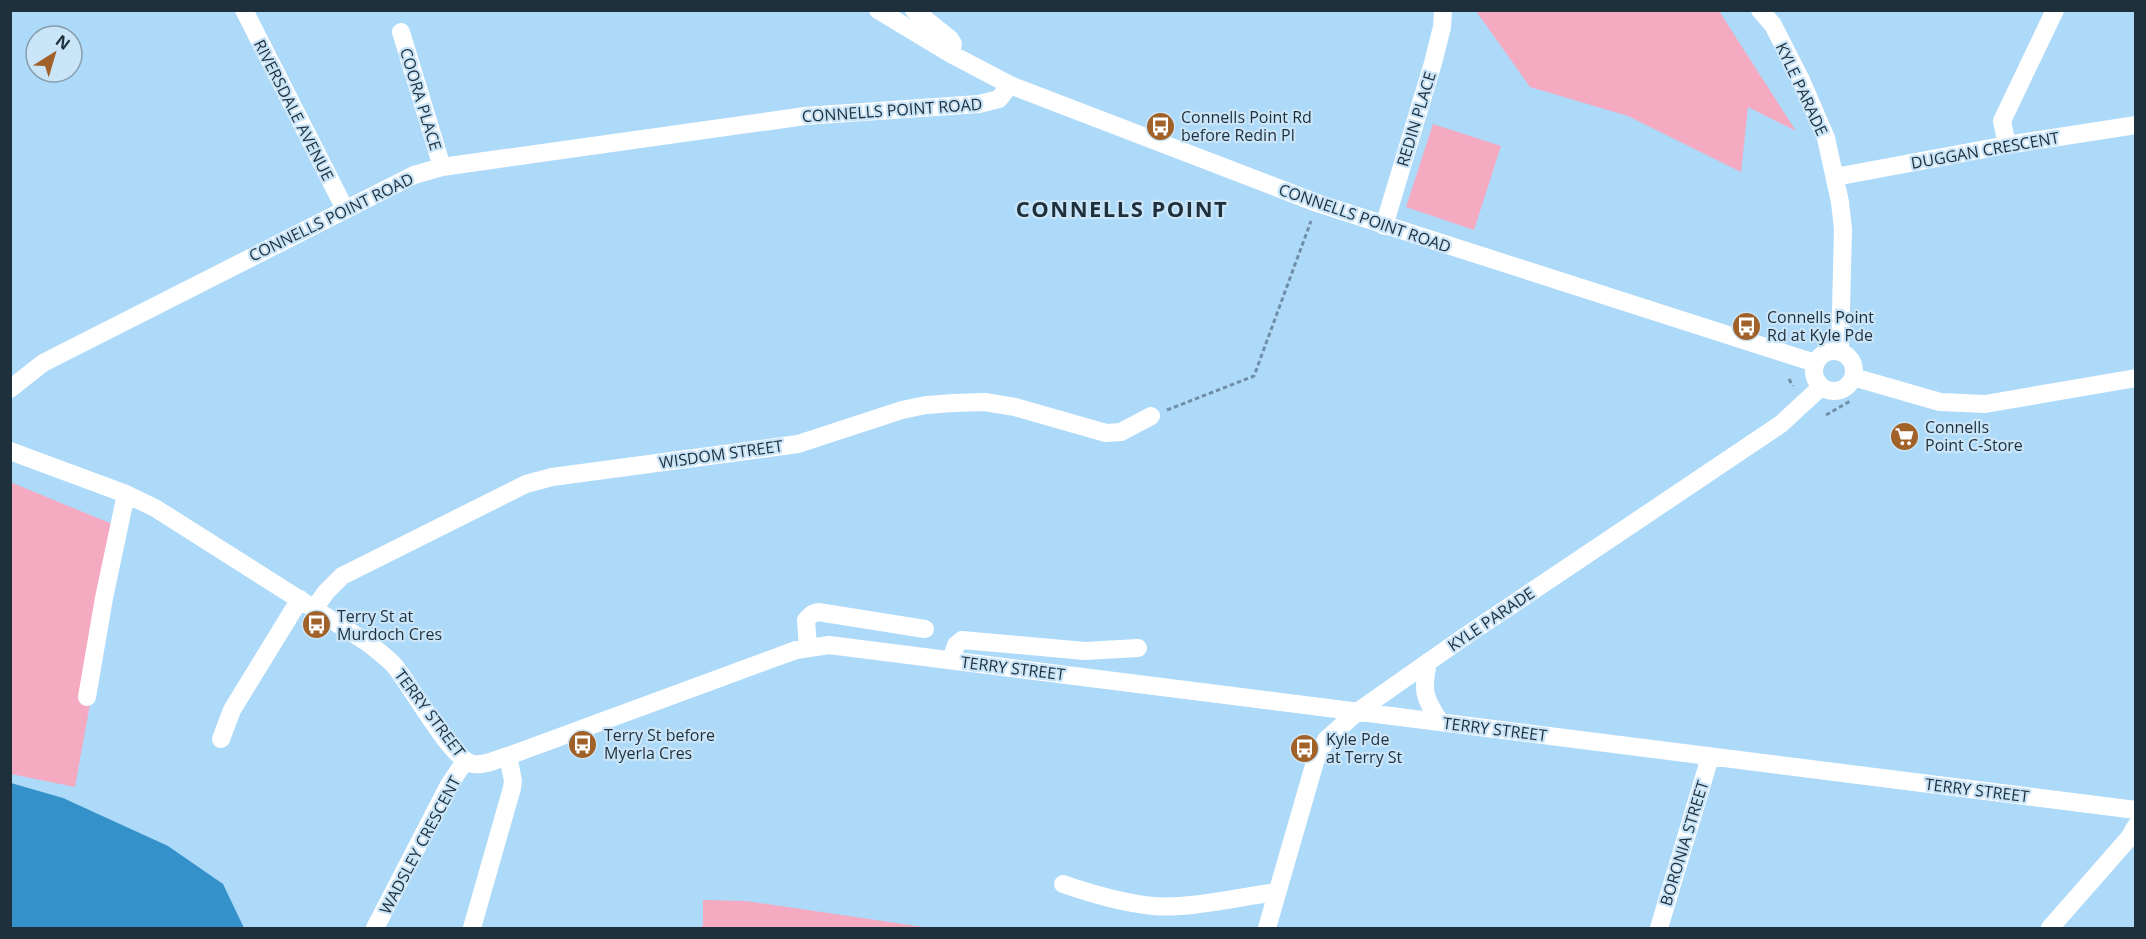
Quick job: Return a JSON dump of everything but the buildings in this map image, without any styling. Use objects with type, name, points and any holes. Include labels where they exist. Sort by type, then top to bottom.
[{"type":"street","name":"RIVERSDALE AVENUE","points":[[244,10],[345,209]]},
{"type":"street","points":[[878,10],[951,54],[1010,85]]},
{"type":"street","points":[[914,10],[950,39],[953,50],[951,54]]},
{"type":"street","name":"REDIN PLACE","points":[[1384,226],[1433,63],[1442,27],[1443,10]]},
{"type":"street","name":"KYLE PARADE","points":[[1760,10],[1773,25],[1801,80],[1826,138],[1840,202],[1843,229],[1840,352]]},
{"type":"street","points":[[2007,145],[2002,121],[2055,10]]},
{"type":"street","name":"COORA PLACE","points":[[401,32],[442,167]]},
{"type":"street","name":"CONNELLS POINT ROAD","points":[[10,389],[44,363],[414,175],[442,167],[805,116],[979,104],[999,99],[1010,85],[1306,199],[1384,226],[1815,363]]},
{"type":"street","name":"DUGGAN CRESCENT","points":[[1835,177],[2007,145],[2136,125]]},
{"type":"street","points":[[1828,351],[1840,352],[1851,359],[1853,377],[1850,383],[1839,390],[1827,390],[1821,387],[1814,376],[1815,363],[1828,351]]},
{"type":"street","points":[[1853,377],[1940,402],[1985,404],[2136,378]]},
{"type":"street","name":"KYLE PARADE","points":[[1266,928],[1320,750],[1326,740],[1357,712],[1428,662],[1781,424],[1821,387]]},
{"type":"street","name":"WISDOM STREET","points":[[222,739],[232,710],[307,604],[326,592],[342,576],[526,484],[545,478],[798,444],[902,410],[926,405],[985,402],[1005,405],[1106,433],[1121,432],[1151,416]]},
{"type":"street","name":"TERRY STREET","points":[[10,452],[126,494],[155,508],[368,643],[393,664],[450,746],[465,761],[472,764],[481,764],[508,756],[808,648],[829,645],[2136,810]]},
{"type":"street","points":[[87,697],[126,494]]},
{"type":"street","points":[[111,613],[123,537],[119,522]]},
{"type":"street","points":[[808,648],[806,620],[818,612],[925,629]]},
{"type":"street","points":[[951,660],[956,645],[962,640],[1085,651],[1138,648]]},
{"type":"street","points":[[1428,662],[1424,691],[1428,705],[1440,722]]},
{"type":"street","points":[[472,928],[512,788],[512,772],[508,756]]},
{"type":"street","name":"BORONIA STREET","points":[[1659,928],[1710,757]]},
{"type":"street","name":"WADSLEY CRESCENT","points":[[375,928],[449,785],[465,761]]},
{"type":"street","points":[[2050,928],[2129,838],[2136,826]]},
{"type":"street","points":[[1063,884],[1102,897],[1154,906],[1185,905],[1277,892]]},
{"type":"path","points":[[1151,416],[1254,376],[1311,221]]},
{"type":"path","points":[[1802,340],[1816,336]]},
{"type":"path","points":[[1789,379],[1793,386]]},
{"type":"path","points":[[1826,415],[1852,400]]},
{"type":"shaded area","points":[[1476,11],[1719,11],[1796,131],[1748,107],[1741,172],[1628,116],[1530,87]]},
{"type":"shaded area","points":[[1433,124],[1501,146],[1474,230],[1406,207]]},
{"type":"shaded area","points":[[10,482],[122,528],[75,787],[11,774]]},
{"type":"shaded area","points":[[703,900],[746,901],[930,928],[700,928],[703,925]]},
{"type":"water","points":[[11,783],[63,798],[168,846],[223,884],[244,928],[11,928]]},
{"type":"place","name":"Connells Point Rd before Redin Pl","points":[[1160,126]]},
{"type":"place","name":"Connells Point Rd at Kyle Pde","points":[[1746,326]]},
{"type":"place","name":"Connells Point C-Store","points":[[1904,436]]},
{"type":"place","name":"Terry St at Murdoch Cres","points":[[316,625]]},
{"type":"place","name":"Terry St before Myerla Cres","points":[[583,744]]},
{"type":"place","name":"Kyle Pde at Terry St","points":[[1305,748]]},
{"type":"district","name":"CONNELLS POINT","points":[[1122,208]]}]
